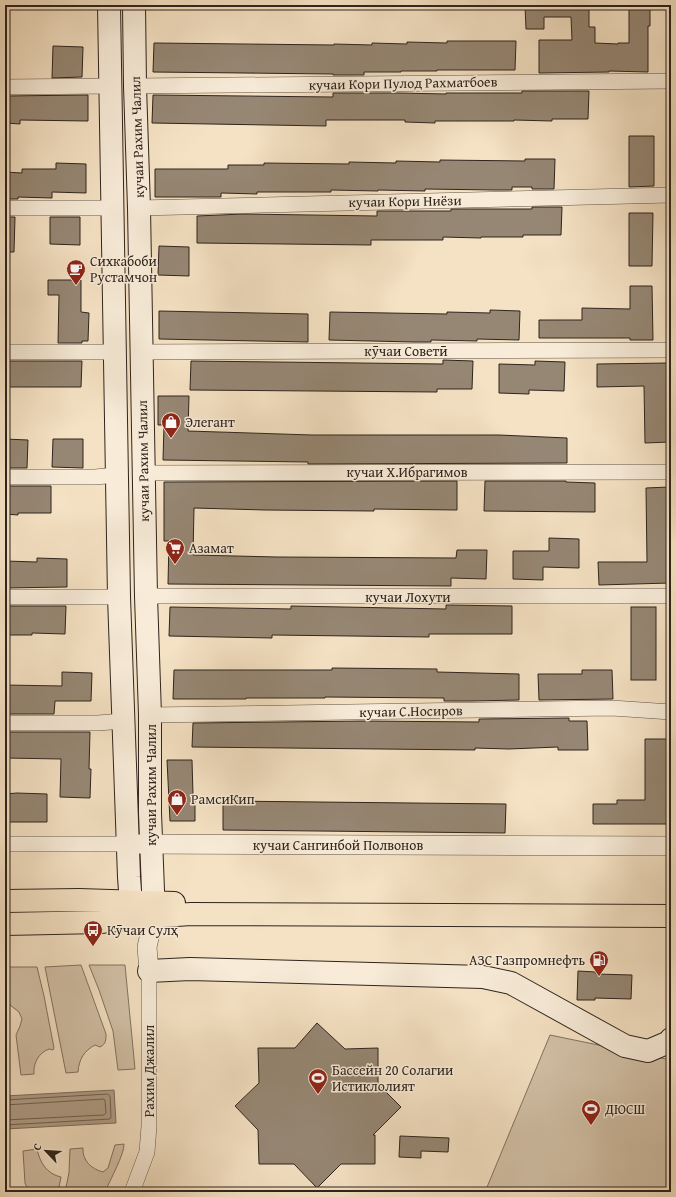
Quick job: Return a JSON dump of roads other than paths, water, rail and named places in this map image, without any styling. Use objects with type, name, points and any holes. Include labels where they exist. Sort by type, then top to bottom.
[{"type":"main road","name":"кучаи Рахим Чалил","points":[[109,5],[119,598],[131,910]]},
{"type":"main road","name":"кучаи Рахим Чалил","points":[[134,5],[153,909]]},
{"type":"main road","points":[[5,901],[79,900],[131,910],[153,909],[191,914],[600,910],[671,903]]},
{"type":"main road","points":[[5,924],[101,922],[131,910]]},
{"type":"main road","points":[[600,910],[671,916]]},
{"type":"main road","points":[[149,971],[190,969],[483,977],[511,983],[625,1046],[648,1051],[669,1042],[671,1039]]},
{"type":"street","name":"кучаи Кори Пулод Рахматбоев","points":[[135,86],[671,81]]},
{"type":"street","points":[[5,87],[111,86]]},
{"type":"street","name":"кучаи Кори Ниёзи","points":[[139,208],[671,195]]},
{"type":"street","points":[[5,208],[113,208]]},
{"type":"street","name":"кӯчаи Советӣ","points":[[141,352],[671,350]]},
{"type":"street","points":[[5,352],[115,352]]},
{"type":"street","name":"кучаи Х.Ибрагимов","points":[[144,474],[671,472]]},
{"type":"street","points":[[5,478],[117,475]]},
{"type":"street","name":"кучаи Лохути","points":[[146,596],[671,596]]},
{"type":"street","points":[[5,597],[119,598]]},
{"type":"street","name":"кучаи С.Носиров","points":[[150,715],[612,708],[671,712]]},
{"type":"street","points":[[5,722],[98,723],[123,721]]},
{"type":"street","name":"кучаи Сангинбой Полвонов","points":[[5,844],[671,846]]},
{"type":"street","points":[[147,947],[153,909]]},
{"type":"street","points":[[131,910],[147,947]]},
{"type":"street","name":"Рахим Джалил","points":[[132,1192],[147,1152],[149,1126],[149,971],[147,947]]},
{"type":"water","points":[[114,1090],[116,1123],[5,1129],[5,1096]]},
{"type":"place","name":"Сихкабоби Рустамчон","points":[[76,286]]},
{"type":"place","name":"Элегант","points":[[171,439]]},
{"type":"place","name":"Азамат","points":[[175,565]]},
{"type":"place","name":"РамсиКип","points":[[177,816]]},
{"type":"place","name":"Кӯчаи Сулҳ","points":[[93,947]]},
{"type":"place","name":"АЗС Газпромнефть","points":[[599,977]]},
{"type":"place","name":"Бассейн 20 Солагии Истиклолият","points":[[318,1095]]},
{"type":"place","name":"ДЮСШ","points":[[591,1126]]}]
